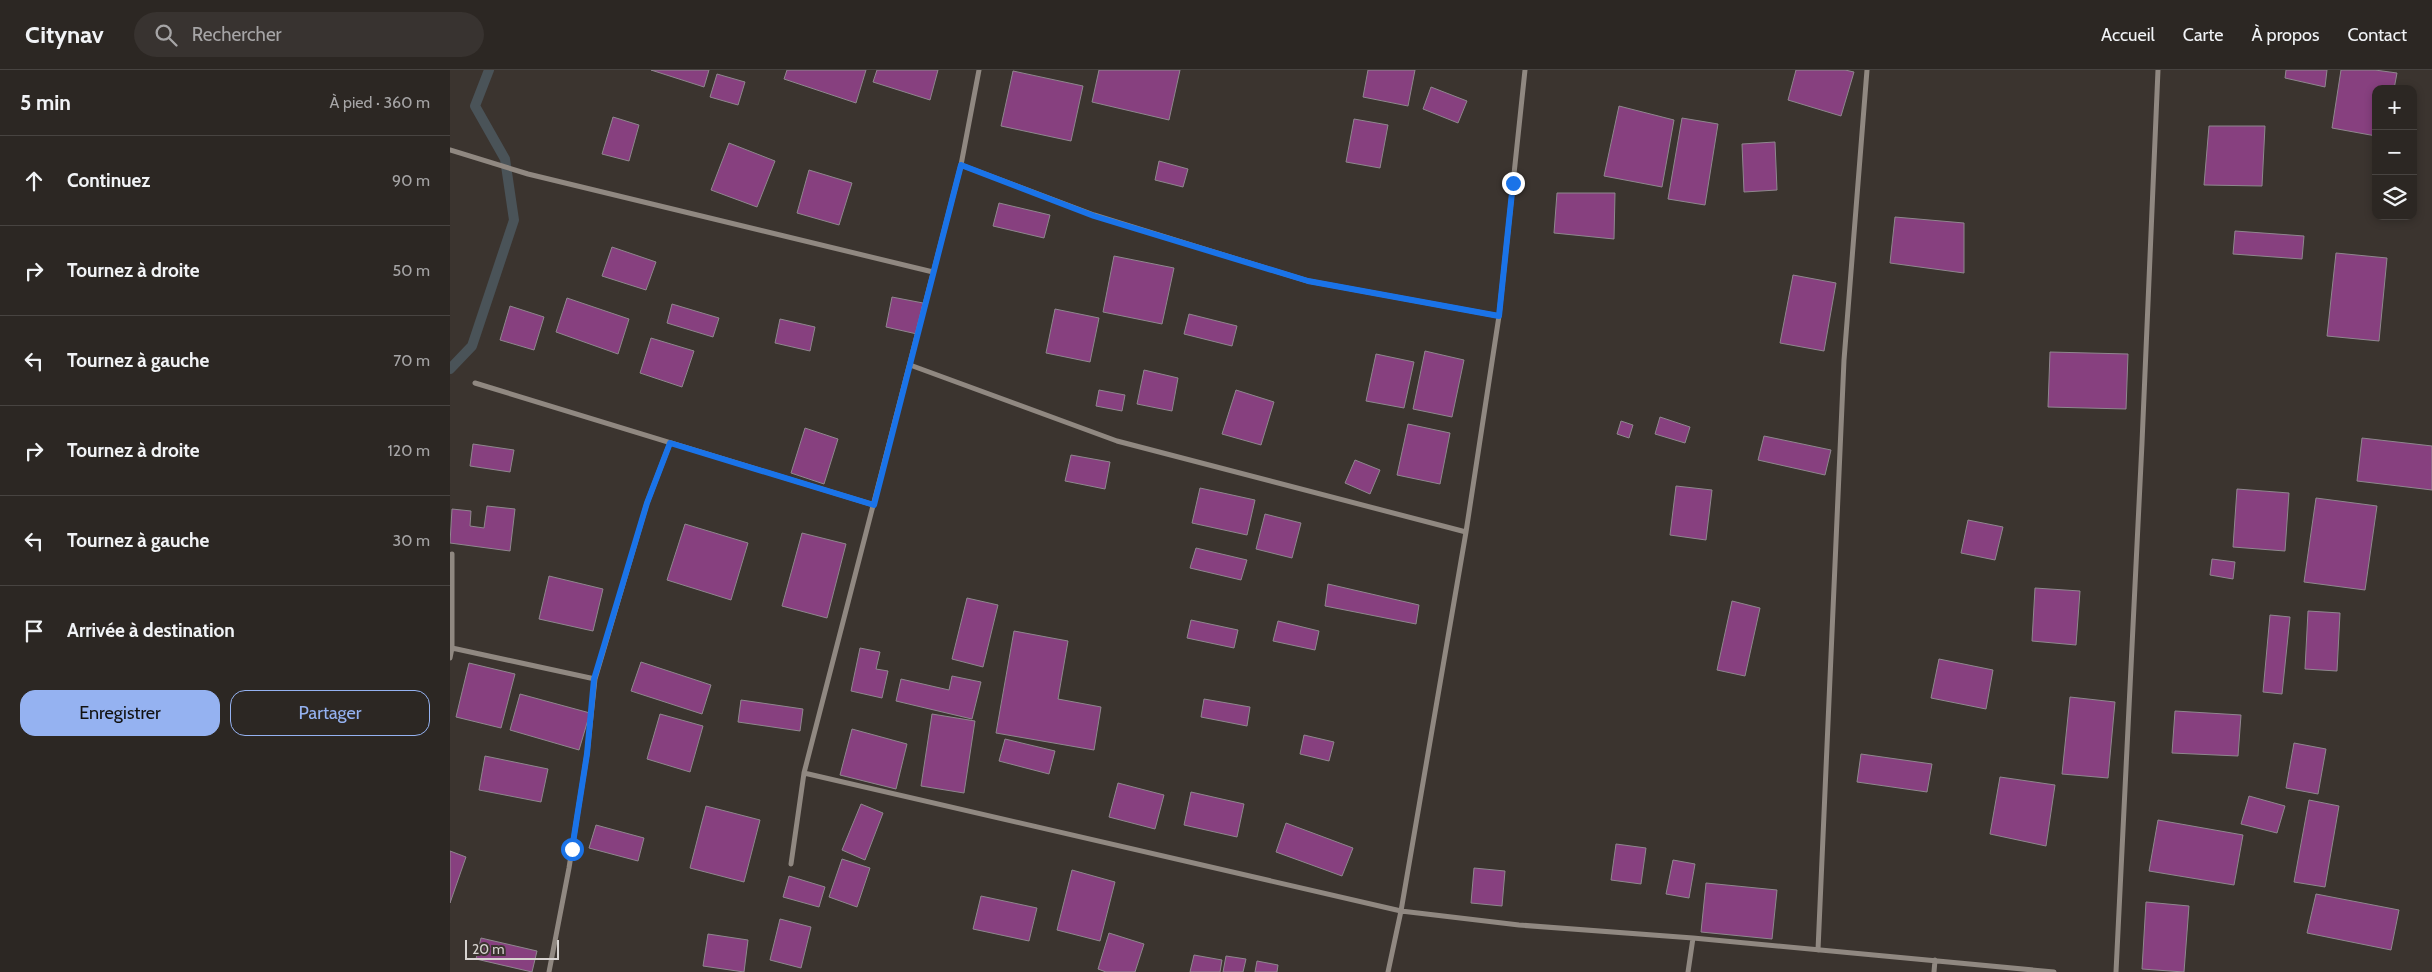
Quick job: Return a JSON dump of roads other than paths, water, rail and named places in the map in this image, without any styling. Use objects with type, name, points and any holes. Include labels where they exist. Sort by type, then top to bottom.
[{"type":"street","points":[[791,864],[804,773],[961,165],[979,70]]},
{"type":"street","points":[[1388,972],[1401,911],[1466,532],[1499,316],[1525,70]]},
{"type":"street","points":[[1818,950],[1844,360],[1867,70]]},
{"type":"street","points":[[2116,972],[2158,70]]},
{"type":"street","points":[[450,150],[528,174],[933,272]]},
{"type":"street","points":[[961,165],[1094,216],[1308,281],[1499,316]]},
{"type":"street","points":[[910,365],[1117,441],[1466,532]]},
{"type":"street","points":[[475,383],[874,505]]},
{"type":"street","points":[[549,972],[569,868],[587,754],[594,679],[647,503],[670,443]]},
{"type":"street","points":[[450,658],[452,648],[452,554]]},
{"type":"street","points":[[452,648],[594,679]]},
{"type":"street","points":[[804,773],[1401,911],[1519,925],[1693,938],[2054,972]]},
{"type":"street","points":[[1688,972],[1693,938]]},
{"type":"street","points":[[1934,972],[1935,960]]},
{"type":"waterway","points":[[450,369],[472,346],[514,220],[505,159],[475,106],[489,70]]}]
